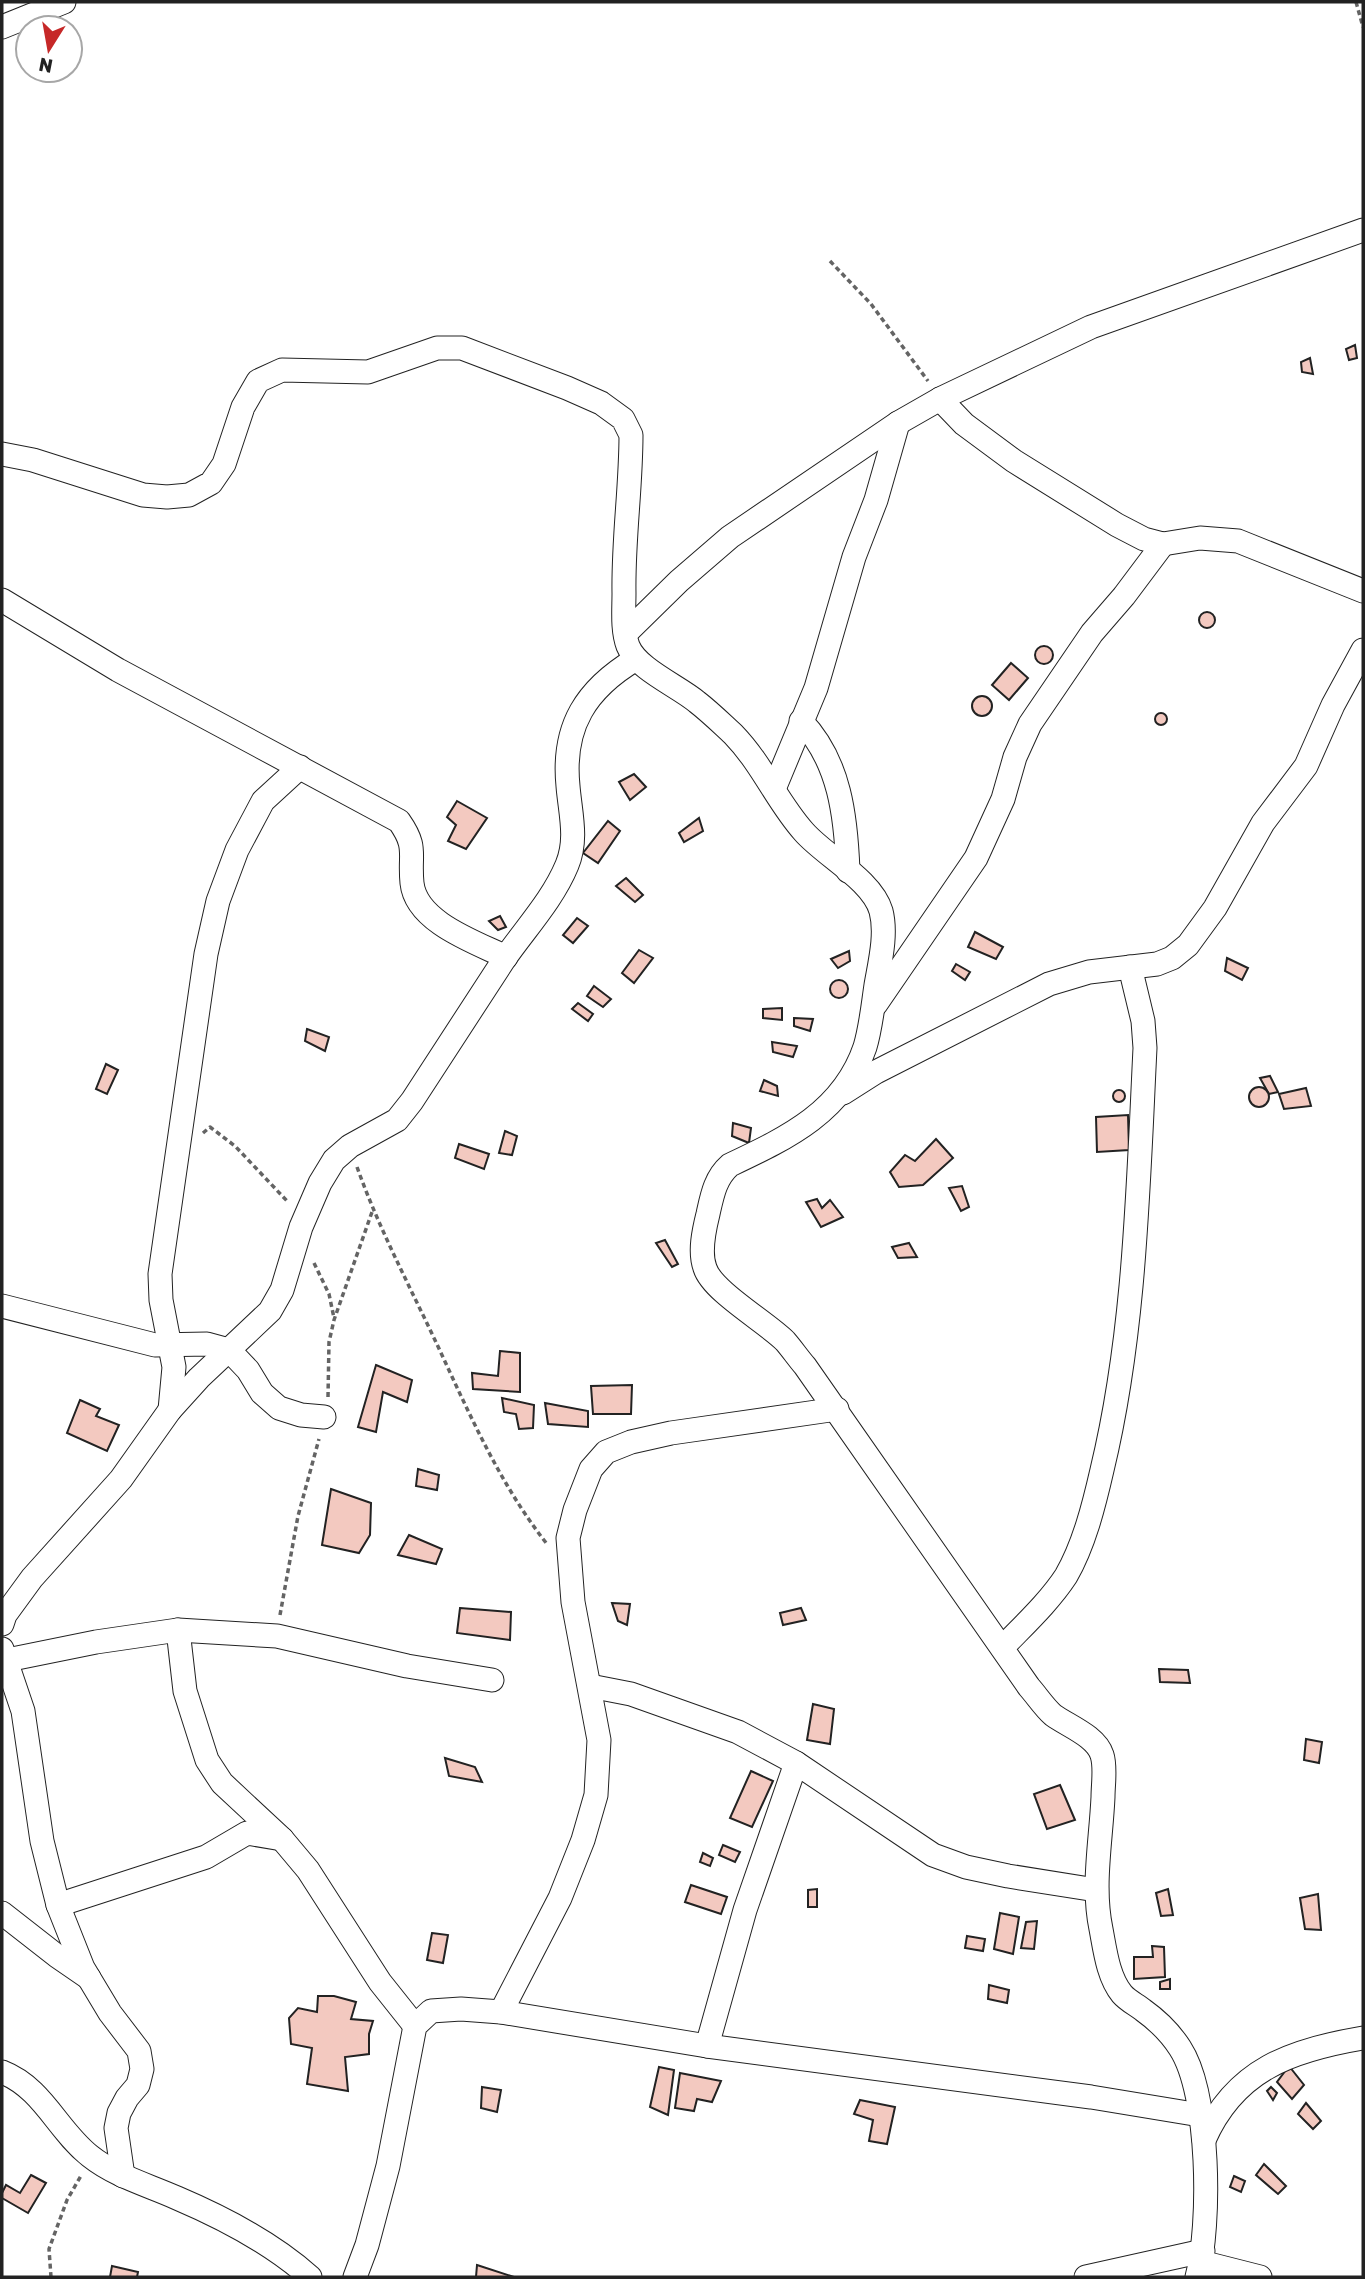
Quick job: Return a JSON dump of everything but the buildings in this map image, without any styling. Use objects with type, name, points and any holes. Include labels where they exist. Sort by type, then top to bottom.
[{"type":"street","points":[[2,27],[64,2]]},
{"type":"street","points":[[626,633],[679,581],[730,537],[898,423],[940,399],[1091,327],[1363,230]]},
{"type":"street","points":[[2,454],[33,460],[143,495],[190,495],[211,483],[224,464],[243,407],[258,381],[282,370],[368,372],[401,363],[438,348],[462,348],[567,388],[601,404],[623,419],[631,435],[623,560],[628,646],[636,659],[696,701],[734,736],[762,769],[788,813],[806,834],[869,890],[881,912],[882,942],[873,1010],[860,1059],[837,1096],[822,1113],[801,1128],[726,1169],[713,1191],[705,1224],[705,1269],[719,1287],[785,1341],[837,1409],[881,1477],[1029,1687],[1052,1714],[1093,1742],[1102,1756],[1102,1804],[1096,1890],[1100,1927],[1116,1985],[1124,1996],[1167,2032],[1181,2049],[1195,2081],[1203,2143],[1201,2263]]},
{"type":"street","points":[[940,399],[964,424],[1014,461],[1117,526],[1144,539],[1163,544],[1200,538],[1238,541],[1363,591]]},
{"type":"street","points":[[774,789],[816,688],[898,423]]},
{"type":"street","points":[[873,1010],[976,858],[1003,799],[1014,757],[1030,724],[1092,633],[1125,596],[1163,544]]},
{"type":"street","points":[[2,600],[118,670],[399,821],[411,838],[412,885],[421,906],[442,925],[506,957]]},
{"type":"street","points":[[837,1096],[876,1072],[1049,984],[1089,972],[1166,961],[1188,945],[1202,928],[1250,842],[1306,766],[1333,705],[1363,650]]},
{"type":"street","points":[[2,1624],[5,1615],[32,1578],[121,1479],[170,1410],[270,1311],[282,1290],[301,1227],[334,1160],[350,1146],[397,1119],[412,1101],[558,883],[568,863],[574,830],[568,783],[571,734],[584,703],[613,673],[636,659]]},
{"type":"street","points":[[801,721],[821,744],[842,801],[848,871]]},
{"type":"street","points":[[170,1410],[174,1367],[161,1300],[160,1274],[206,954],[218,901],[237,850],[263,802],[300,767]]},
{"type":"street","points":[[1003,1647],[1066,1576],[1080,1545],[1097,1492],[1111,1434],[1130,1300],[1145,1048],[1143,1021],[1130,967]]},
{"type":"street","points":[[2,1306],[155,1345],[207,1344],[229,1350],[248,1370],[262,1393],[279,1408],[300,1415],[324,1417]]},
{"type":"street","points":[[501,2012],[560,1898],[583,1840],[596,1796],[599,1740],[576,1622],[569,1573],[568,1538],[575,1510],[592,1469],[606,1452],[631,1442],[671,1433],[837,1409]]},
{"type":"street","points":[[178,1630],[185,1691],[207,1760],[222,1783],[282,1839],[308,1870],[380,1982],[415,2026]]},
{"type":"street","points":[[123,2176],[116,2128],[119,2113],[138,2085],[142,2069],[139,2051],[90,1979],[58,1905],[42,1841],[23,1711],[17,1687],[3,1657],[178,1630],[277,1636],[407,1666],[492,1680]]},
{"type":"street","points":[[590,1686],[631,1694],[738,1732],[796,1763],[933,1855],[966,1867],[1096,1890]]},
{"type":"street","points":[[707,2046],[744,1910],[796,1763]]},
{"type":"street","points":[[58,1905],[206,1857],[247,1833],[282,1839]]},
{"type":"street","points":[[2,1913],[90,1979]]},
{"type":"street","points":[[355,2277],[367,2245],[388,2166],[415,2026],[431,2011],[461,2009],[501,2012],[707,2046],[1091,2097],[1200,2115]]},
{"type":"street","points":[[1203,2143],[1214,2117],[1230,2096],[1252,2076],[1288,2057],[1363,2038]]},
{"type":"street","points":[[2,2072],[35,2092],[77,2144],[91,2157],[123,2176],[216,2216],[260,2240],[310,2277]]},
{"type":"street","points":[[1086,2277],[1201,2263],[1260,2277]]},
{"type":"path","points":[[1356,2],[1363,27]]},
{"type":"path","points":[[830,261],[871,304],[940,399]]},
{"type":"path","points":[[177,1157],[210,1127],[235,1146],[276,1188],[298,1217],[301,1227]]},
{"type":"path","points":[[350,1146],[372,1210],[471,1415],[512,1494],[531,1524],[569,1573]]},
{"type":"path","points":[[312,1260],[329,1294],[334,1320]]},
{"type":"path","points":[[51,2277],[50,2249],[67,2200],[91,2157]]}]
